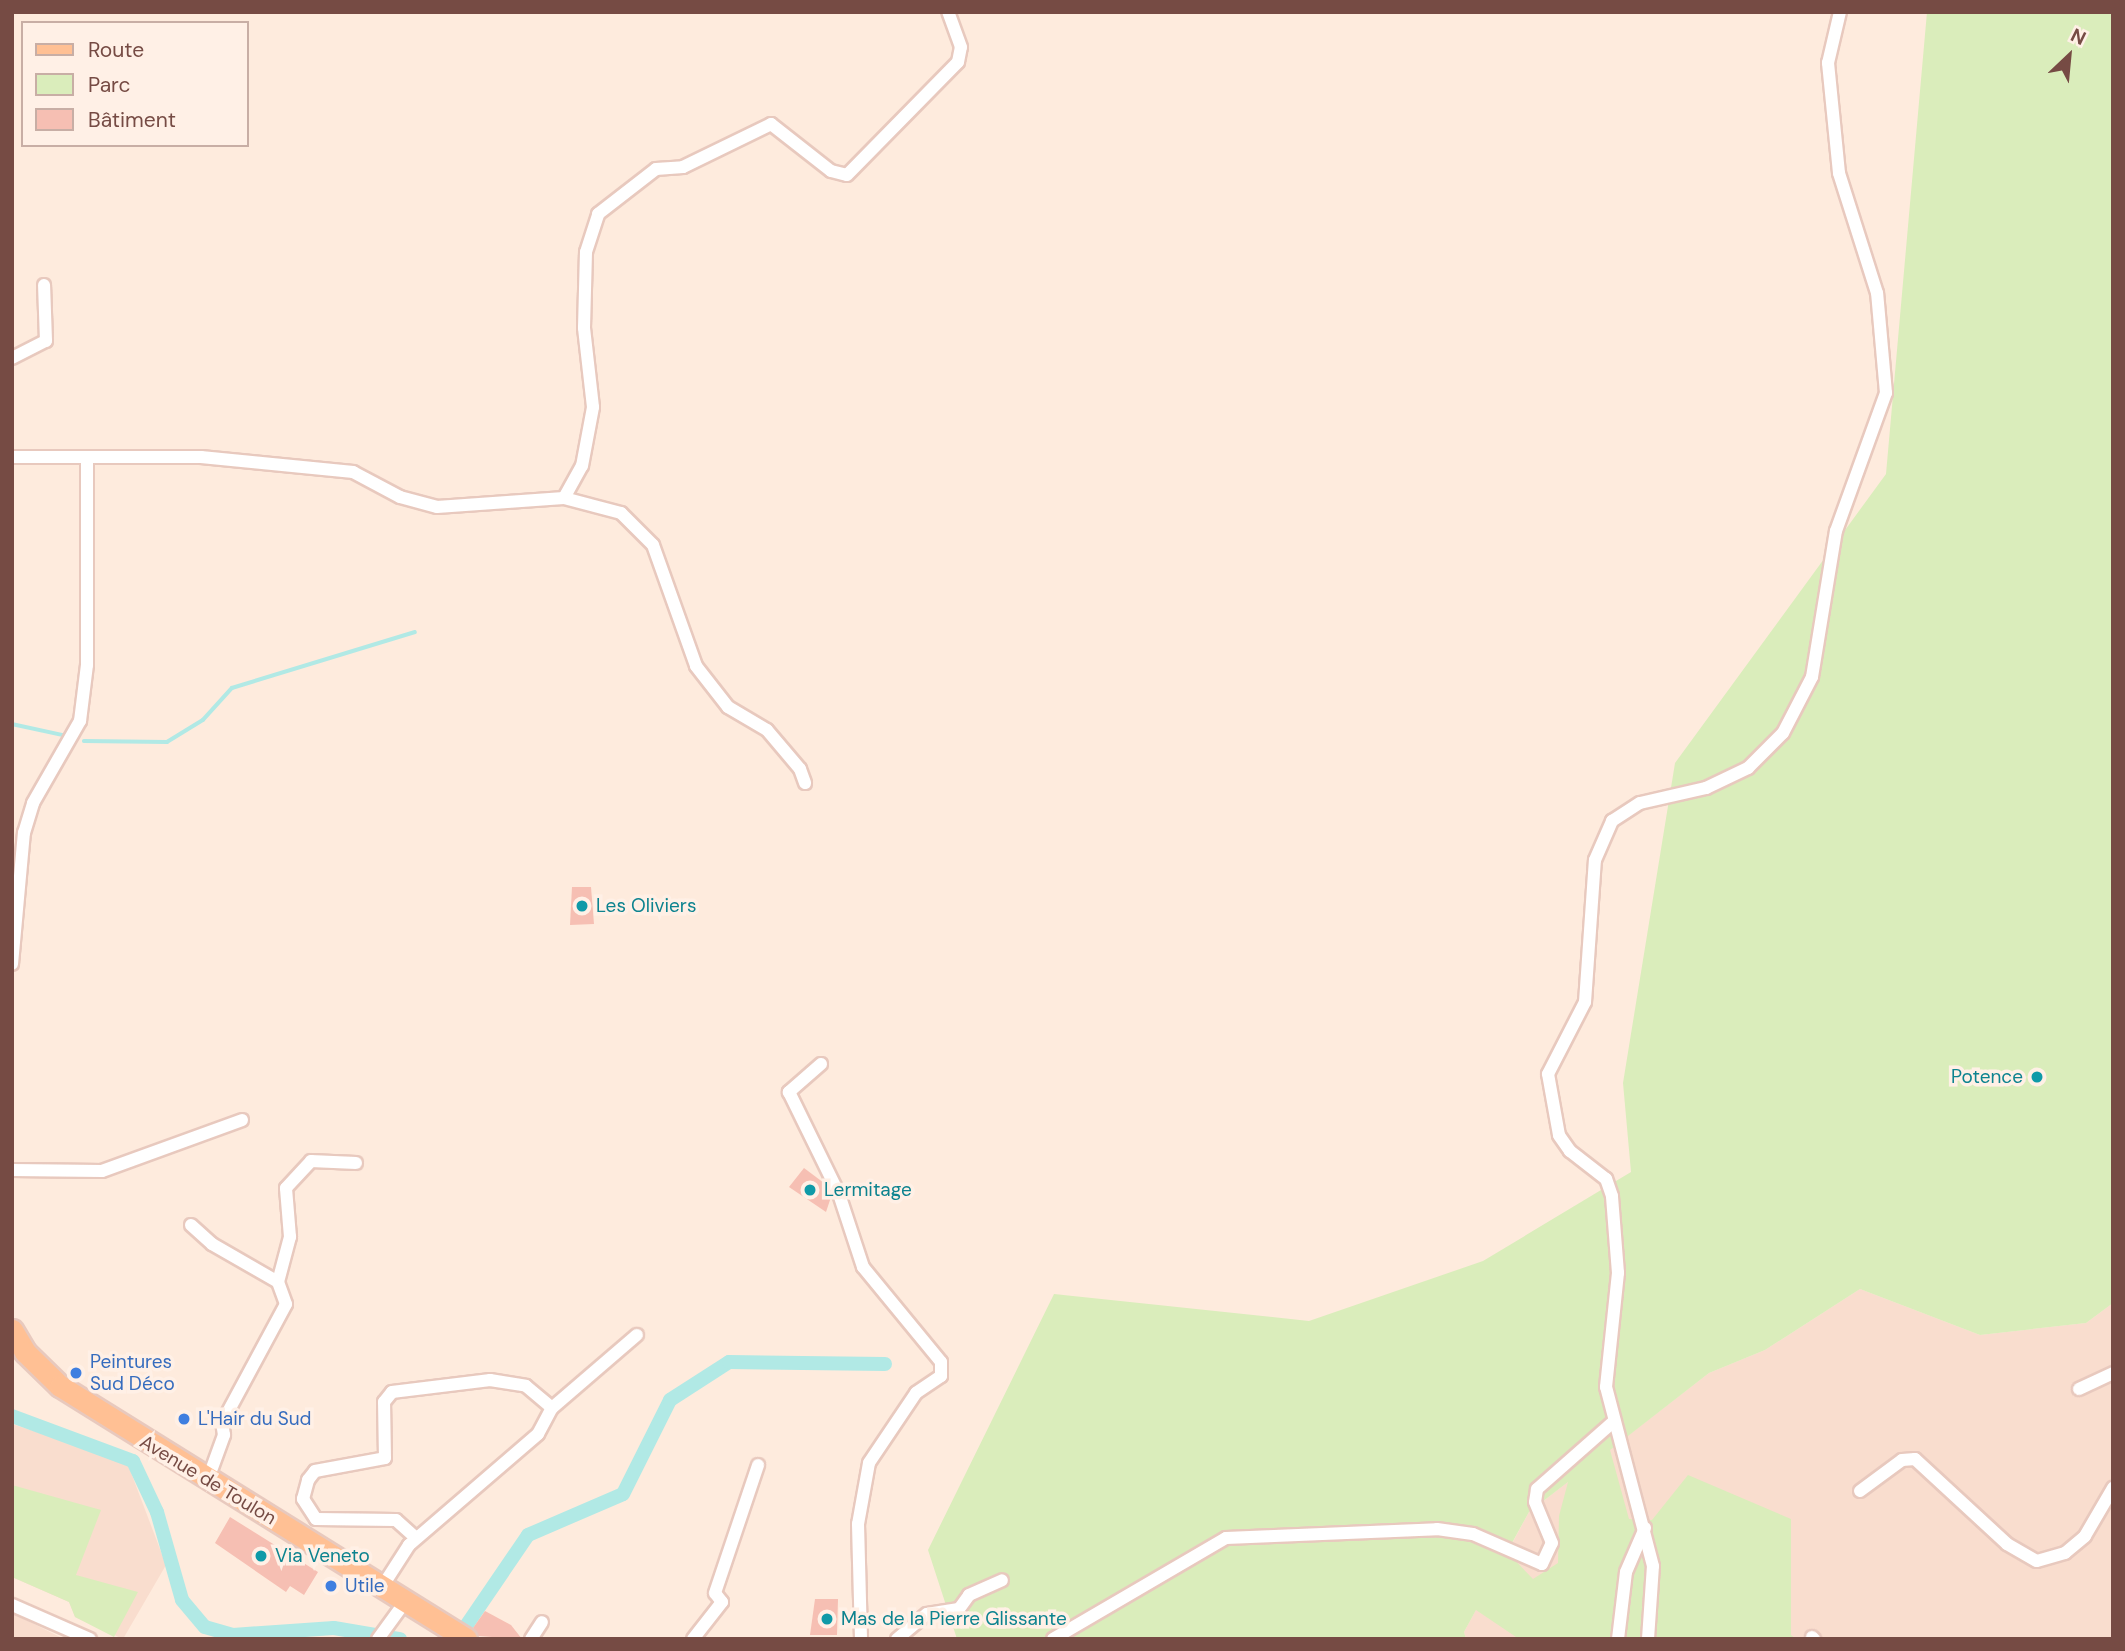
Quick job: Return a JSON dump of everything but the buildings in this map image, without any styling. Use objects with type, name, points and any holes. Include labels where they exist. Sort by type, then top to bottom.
[{"type":"main road","name":"Avenue de Toulon","points":[[12,1330],[25,1352],[60,1387],[461,1637]]},
{"type":"street","points":[[564,498],[582,466],[593,407],[584,328],[592,222],[618,193],[656,169],[683,167],[771,124],[831,171],[847,175],[855,170],[958,62],[961,47],[948,12]]},
{"type":"street","points":[[1648,1639],[1654,1566],[1614,1422],[1605,1374],[1618,1273],[1612,1196],[1606,1179],[1570,1151],[1559,1135],[1548,1074],[1585,1002],[1595,859],[1612,821],[1640,803],[1706,788],[1748,768],[1783,733],[1812,677],[1836,531],[1886,393],[1877,293],[1839,173],[1828,63],[1840,12]]},
{"type":"street","points":[[12,358],[46,341],[44,285]]},
{"type":"street","points":[[12,457],[201,457],[353,472],[400,497],[437,507],[564,498],[599,503],[638,523],[663,566],[696,666],[728,707],[767,730],[800,769],[804,783]]},
{"type":"street","points":[[12,964],[24,833],[33,803],[79,720],[87,665],[87,457]]},
{"type":"street","points":[[821,1064],[789,1091],[839,1194],[863,1267],[942,1362],[941,1376],[916,1393],[869,1463],[858,1524],[861,1639]]},
{"type":"street","points":[[12,1170],[102,1171],[242,1120]]},
{"type":"street","points":[[208,1479],[224,1435],[222,1423],[286,1304],[278,1282],[290,1237],[286,1188],[311,1161],[356,1163]]},
{"type":"street","points":[[191,1225],[212,1244],[278,1282]]},
{"type":"street","points":[[382,1587],[416,1538],[538,1434],[552,1408],[637,1335]]},
{"type":"street","points":[[2079,1388],[2113,1373]]},
{"type":"street","points":[[416,1538],[396,1520],[316,1518],[303,1500],[308,1480],[315,1471],[385,1458],[383,1402],[392,1392],[490,1380],[526,1386],[552,1408]]},
{"type":"street","points":[[1053,1639],[1226,1538],[1437,1529],[1473,1534],[1542,1563],[1552,1543],[1535,1502],[1537,1489],[1614,1422]]},
{"type":"street","points":[[1860,1491],[1902,1460],[1915,1460],[2007,1544],[2037,1561],[2066,1553],[2085,1536],[2113,1488]]},
{"type":"street","points":[[694,1639],[722,1602],[715,1593],[758,1465]]},
{"type":"street","points":[[1618,1639],[1626,1572],[1645,1528]]},
{"type":"street","points":[[897,1639],[927,1614],[959,1609],[969,1595],[1002,1580]]},
{"type":"street","points":[[382,1634],[405,1602]]},
{"type":"street","points":[[12,1605],[90,1639]]},
{"type":"street","points":[[531,1639],[542,1622]]},
{"type":"shaded area","points":[[1860,1289],[1980,1335],[2086,1323],[2113,1303],[2113,1639],[1466,1639],[1464,1632],[1529,1512],[1709,1373],[1765,1350]]},
{"type":"shaded area","points":[[12,1424],[127,1462],[166,1565],[123,1639],[75,1617],[69,1602],[12,1577]]},
{"type":"shaded area","points":[[12,1613],[64,1639],[12,1639]]},
{"type":"green space","points":[[1927,12],[2113,12],[2113,1303],[2086,1323],[1980,1335],[1860,1289],[1765,1350],[1709,1373],[1610,1450],[1629,1519],[1652,1520],[1688,1475],[1791,1519],[1791,1635],[1796,1639],[1519,1639],[1476,1610],[1464,1632],[1466,1639],[957,1639],[928,1550],[1054,1294],[1309,1321],[1483,1261],[1631,1172],[1623,1083],[1675,763],[1886,474]],"holes":[[[1568,1482],[1559,1516],[1558,1563],[1533,1579],[1507,1552],[1529,1512]]]},
{"type":"green space","points":[[12,1485],[101,1510],[76,1575],[138,1592],[114,1637],[75,1617],[69,1602],[12,1577]]},
{"type":"waterway","points":[[84,741],[167,742],[203,720],[232,688],[415,632]]},
{"type":"waterway","points":[[12,724],[63,735]]},
{"type":"waterway","points":[[466,1626],[528,1535],[623,1494],[670,1400],[729,1362],[885,1364]]},
{"type":"waterway","points":[[12,1416],[133,1461],[157,1512],[182,1600],[205,1627],[233,1635],[334,1628],[400,1639]]},
{"type":"place","name":"Les Oliviers","points":[[582,906]]},
{"type":"place","name":"Potence","points":[[2037,1077]]},
{"type":"place","name":"Lermitage","points":[[810,1190]]},
{"type":"place","name":"Peintures Sud Déco","points":[[76,1373]]},
{"type":"place","name":"L'Hair du Sud","points":[[184,1419]]},
{"type":"place","name":"Via Veneto","points":[[261,1556]]},
{"type":"place","name":"Utile","points":[[331,1586]]},
{"type":"place","name":"Mas de la Pierre Glissante","points":[[827,1619]]}]
